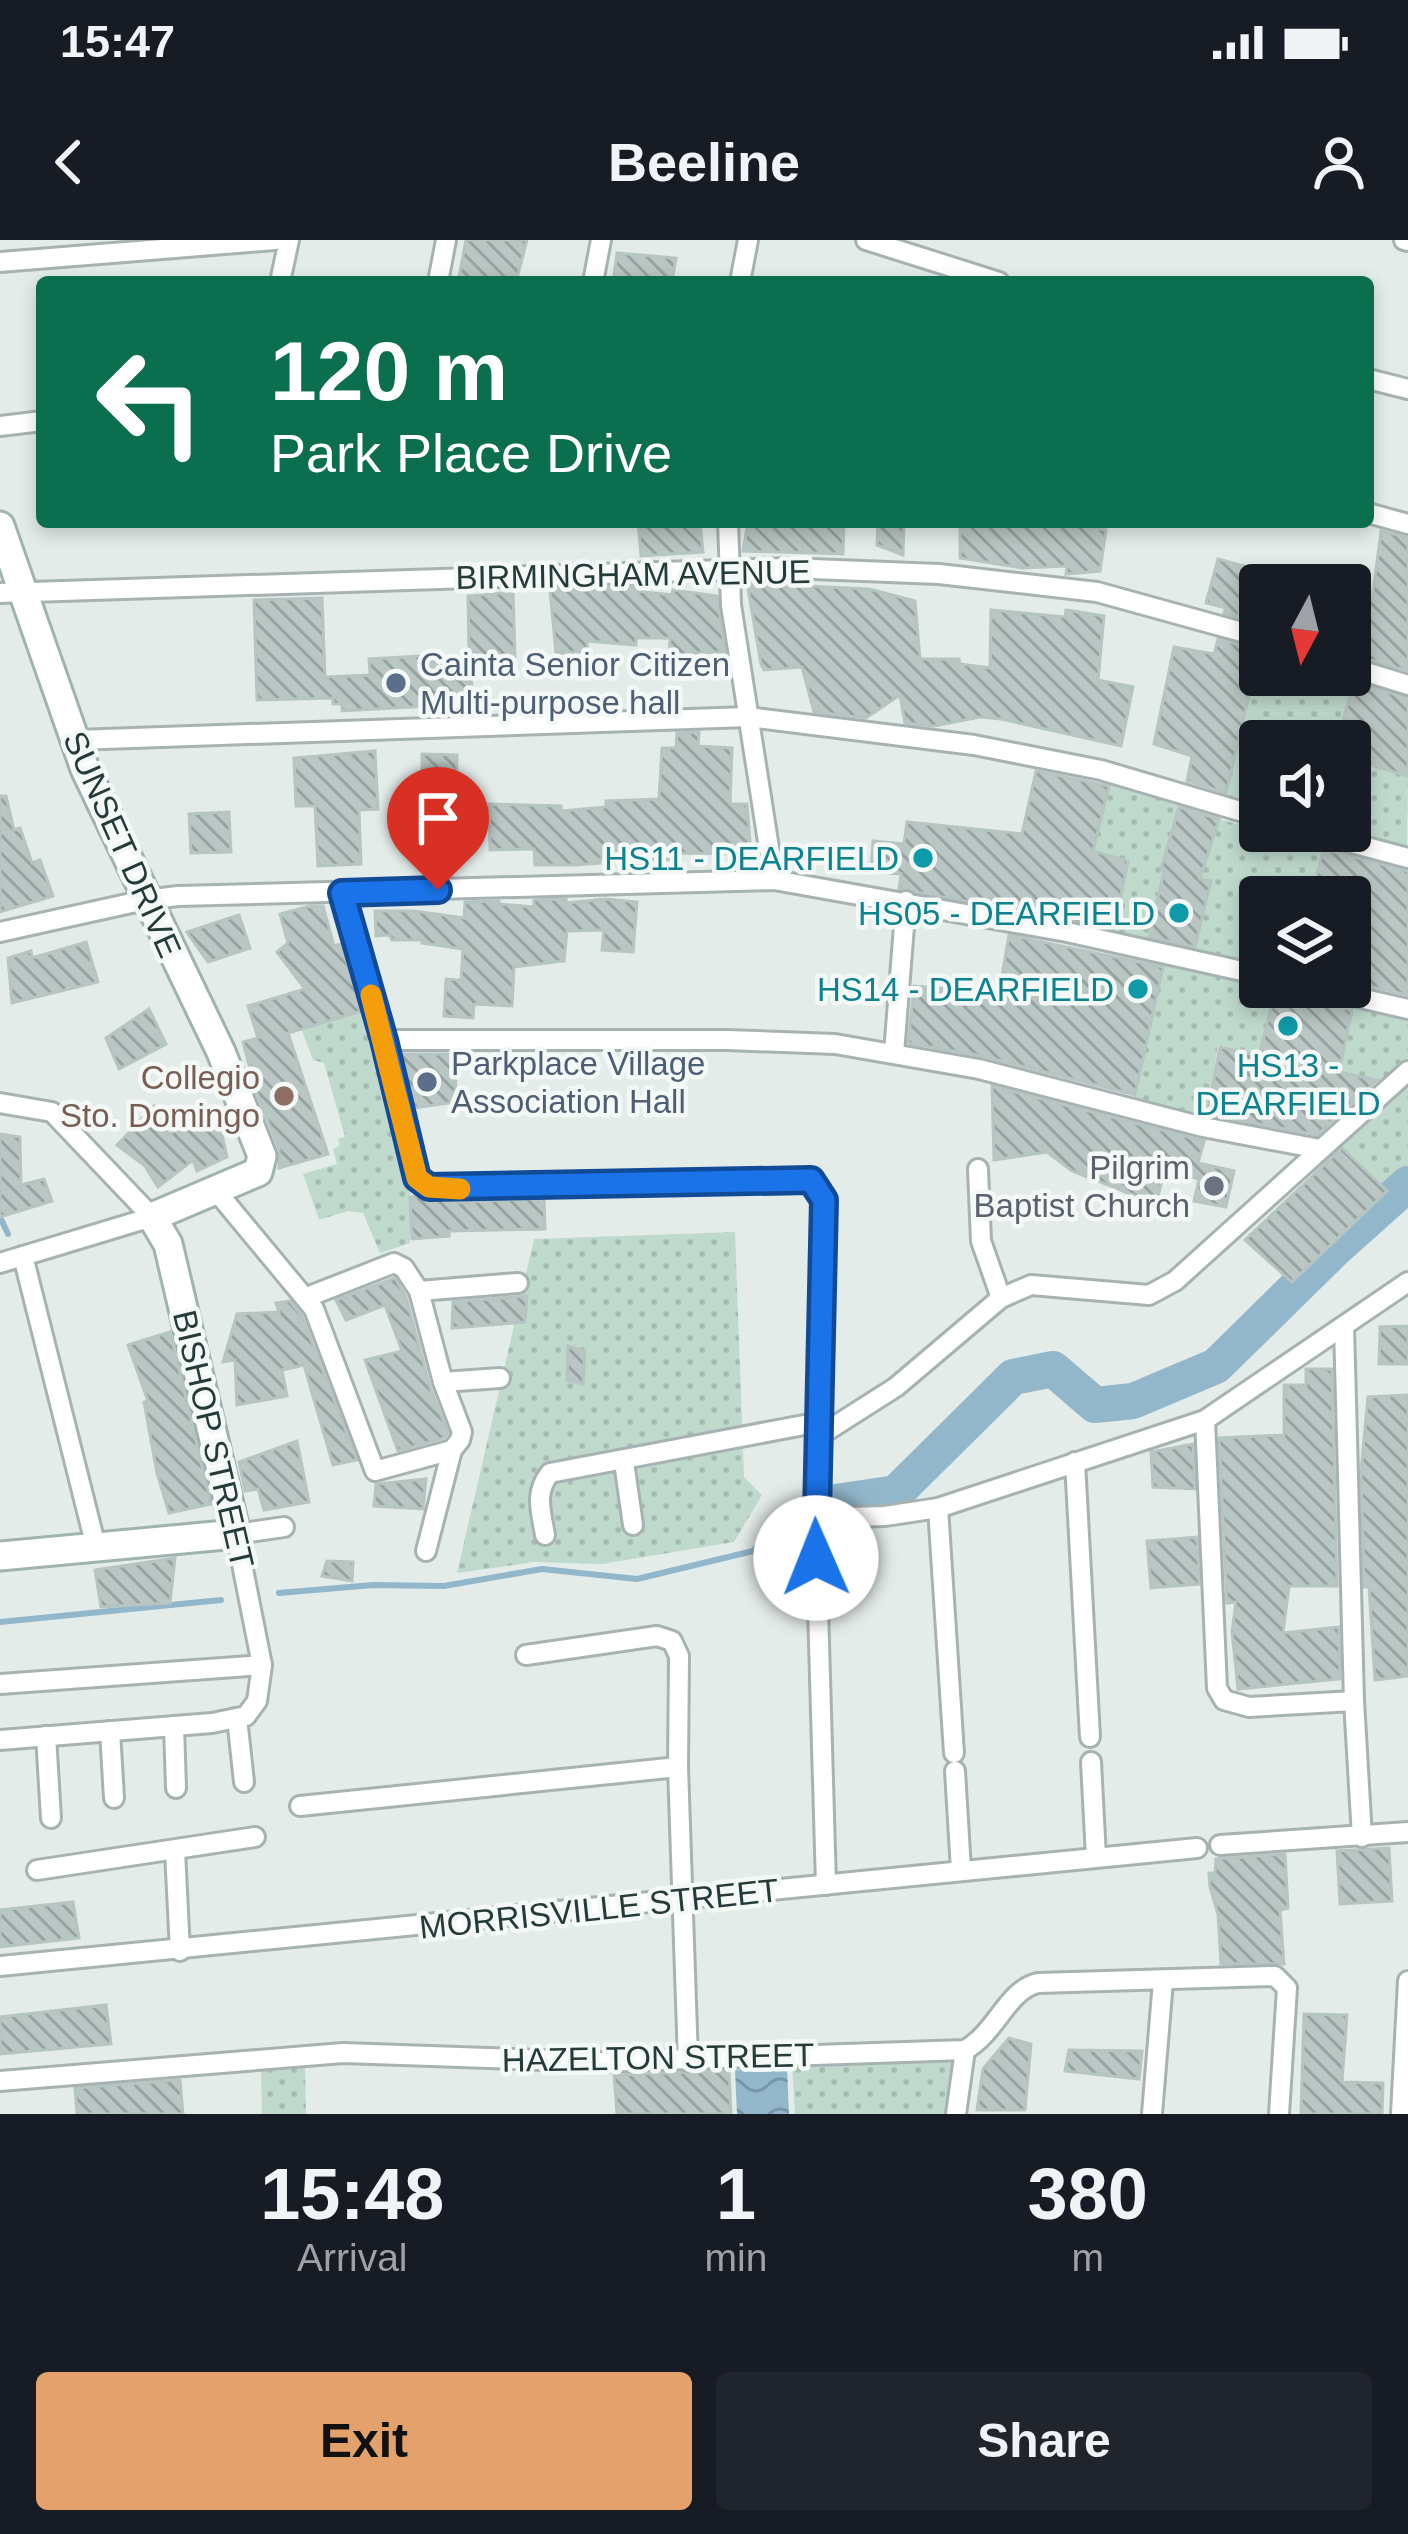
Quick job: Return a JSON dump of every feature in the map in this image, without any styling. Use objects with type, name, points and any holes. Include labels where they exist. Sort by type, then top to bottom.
[{"type":"street","points":[[0,262],[275,240]]},
{"type":"street","points":[[281,276],[289,240]]},
{"type":"street","points":[[439,276],[446,240]]},
{"type":"street","points":[[594,276],[601,240]]},
{"type":"street","points":[[741,276],[748,240]]},
{"type":"street","points":[[866,240],[980,276]]},
{"type":"street","points":[[1374,381],[1408,388]]},
{"type":"street","points":[[0,426],[36,422]]},
{"type":"street","points":[[1374,515],[1408,524]]},
{"type":"street","name":"SUNSET DRIVE","points":[[0,526],[12,592],[145,900],[220,1052],[262,1156],[257,1172],[217,1192]]},
{"type":"street","points":[[728,528],[728,568],[774,880]]},
{"type":"street","name":"BIRMINGHAM AVENUE","points":[[12,592],[728,568],[939,574],[1097,592],[1239,632]]},
{"type":"street","points":[[1371,674],[1408,686]]},
{"type":"street","points":[[74,740],[748,717],[974,745],[1101,770],[1239,811]]},
{"type":"street","points":[[1371,847],[1408,857]]},
{"type":"street","points":[[0,932],[145,900],[774,880],[1067,932],[1239,970]]},
{"type":"street","points":[[342,893],[417,1178],[429,1187],[811,1180],[824,1200],[815,1518],[826,1885]]},
{"type":"street","points":[[894,1053],[907,901]]},
{"type":"street","points":[[1371,1001],[1408,1009]]},
{"type":"street","points":[[384,1040],[835,1044],[979,1069],[1203,1126],[1320,1149]]},
{"type":"street","points":[[545,1535],[538,1497],[550,1473],[819,1429],[896,1387],[1001,1298],[1031,1285],[1149,1295],[1175,1281],[1408,1071]]},
{"type":"street","points":[[0,1102],[52,1112],[152,1217]]},
{"type":"street","points":[[978,1168],[982,1241],[1001,1298]]},
{"type":"street","points":[[0,1263],[217,1192],[307,1298],[375,1471],[452,1450]]},
{"type":"street","name":"BISHOP STREET","points":[[152,1217],[168,1244],[262,1665]]},
{"type":"street","points":[[23,1256],[96,1546]]},
{"type":"street","points":[[307,1298],[394,1264],[404,1268],[419,1291],[461,1432],[426,1551]]},
{"type":"street","points":[[815,1518],[885,1516],[938,1508],[1205,1420],[1408,1282]]},
{"type":"street","points":[[419,1291],[518,1283]]},
{"type":"street","points":[[1343,1326],[1362,1837]]},
{"type":"street","points":[[443,1382],[500,1378]]},
{"type":"street","points":[[1205,1420],[1216,1688],[1224,1700],[1249,1707],[1354,1701]]},
{"type":"street","points":[[624,1462],[633,1525]]},
{"type":"street","points":[[1075,1462],[1090,1737]]},
{"type":"street","points":[[938,1508],[961,1870]]},
{"type":"street","points":[[0,1556],[284,1527]]},
{"type":"street","points":[[526,1654],[657,1636],[672,1641],[680,1656],[678,1767],[688,2061]]},
{"type":"street","points":[[0,1684],[262,1665],[257,1701],[246,1716],[0,1740]]},
{"type":"street","points":[[238,1718],[244,1782]]},
{"type":"street","points":[[174,1726],[176,1788]]},
{"type":"street","points":[[110,1731],[114,1798]]},
{"type":"street","points":[[46,1736],[51,1818]]},
{"type":"street","points":[[1091,1762],[1096,1857]]},
{"type":"street","points":[[300,1806],[678,1767]]},
{"type":"street","points":[[1220,1845],[1408,1832]]},
{"type":"street","points":[[38,1870],[255,1838]]},
{"type":"street","name":"MORRISVILLE STREET","points":[[0,1966],[1197,1848]]},
{"type":"street","points":[[175,1851],[180,1951]]},
{"type":"street","points":[[956,2114],[965,2050],[986,2038],[1021,1988],[1275,1976],[1285,1983],[1279,2114]]},
{"type":"street","points":[[1152,2114],[1163,1981]]},
{"type":"street","points":[[1400,2114],[1408,1981]]},
{"type":"street","name":"HAZELTON STREET","points":[[0,2081],[343,2053],[600,2062],[965,2050]]},
{"type":"green space","points":[[1250,696],[1350,696],[1343,720],[1244,720]]},
{"type":"green space","points":[[1239,742],[1239,810],[1223,806]]},
{"type":"green space","points":[[1371,765],[1408,776],[1407,850],[1371,841]]},
{"type":"green space","points":[[1110,784],[1180,805],[1160,869],[1164,871],[1148,944],[1112,936],[1128,861],[1093,851]]},
{"type":"green space","points":[[1219,819],[1239,825],[1239,852],[1320,852],[1316,876],[1239,876],[1239,964],[1193,954],[1211,883],[1200,879]]},
{"type":"green space","points":[[1165,960],[1239,976],[1239,1008],[1271,1008],[1259,1056],[1218,1045],[1206,1118],[1133,1100]]},
{"type":"green space","points":[[1353,1008],[1408,1017],[1408,1062],[1384,1082],[1339,1072]]},
{"type":"green space","points":[[363,1010],[410,1187],[410,1243],[380,1253],[363,1213],[348,1211],[319,1220],[303,1174],[337,1164],[333,1149],[345,1137],[324,1063],[313,1060],[301,1028]]},
{"type":"green space","points":[[1408,1082],[1408,1180],[1392,1196],[1338,1144]]},
{"type":"green space","points":[[735,1232],[744,1477],[762,1495],[734,1542],[602,1564],[534,1562],[457,1573],[534,1239]]},
{"type":"green space","points":[[953,2060],[945,2114],[795,2114],[792,2065]]},
{"type":"green space","points":[[305,2066],[306,2114],[262,2114],[261,2067]]},
{"type":"water","points":[[787,2067],[789,2114],[737,2114],[735,2070]]},
{"type":"building","points":[[466,240],[527,240],[518,276],[459,276]]},
{"type":"building","points":[[617,253],[676,258],[673,276],[614,276]]},
{"type":"building","points":[[639,528],[701,528],[703,552],[641,556]]},
{"type":"building","points":[[747,528],[844,528],[843,554],[743,551]]},
{"type":"building","points":[[878,528],[904,528],[903,555],[877,545]]},
{"type":"building","points":[[960,528],[1106,530],[1100,571],[1066,574],[1067,566],[1022,568],[960,558]]},
{"type":"building","points":[[1381,531],[1408,537],[1408,671],[1371,660],[1372,600]]},
{"type":"building","points":[[1218,559],[1239,565],[1238,617],[1206,603]]},
{"type":"building","points":[[747,583],[869,589],[915,601],[920,659],[959,659],[960,664],[990,668],[991,610],[1065,617],[1066,610],[1104,616],[1098,680],[1133,687],[1121,746],[1001,719],[980,717],[934,726],[905,723],[900,695],[866,718],[814,712],[802,667],[764,670]]},
{"type":"building","points":[[635,586],[636,591],[717,596],[725,652],[693,653],[692,677],[668,675],[670,638],[636,638],[636,645],[587,641],[588,651],[556,654],[550,589]]},
{"type":"building","points":[[513,592],[515,657],[469,657],[468,596]]},
{"type":"building","points":[[322,598],[325,677],[370,675],[369,659],[420,656],[421,661],[470,662],[474,713],[431,714],[430,706],[342,711],[342,704],[333,704],[333,698],[257,700],[254,600]]},
{"type":"building","points":[[1218,639],[1239,644],[1239,696],[1249,696],[1243,720],[1239,720],[1226,793],[1187,781],[1192,756],[1154,744],[1174,647],[1214,654]]},
{"type":"building","points":[[1371,687],[1408,698],[1408,776],[1371,765],[1371,720],[1343,720],[1350,696],[1371,696]]},
{"type":"building","points":[[699,732],[698,746],[732,748],[730,804],[747,804],[751,854],[675,853],[676,859],[535,865],[534,849],[490,850],[489,804],[561,806],[561,811],[606,807],[606,801],[659,799],[662,748],[676,748],[677,733]]},
{"type":"building","points":[[375,751],[378,809],[359,810],[361,864],[318,866],[315,806],[296,806],[294,758]]},
{"type":"building","points":[[422,754],[457,755],[456,798],[422,798]]},
{"type":"building","points":[[1036,771],[1109,786],[1093,851],[1128,861],[1114,929],[899,889],[901,874],[871,872],[873,841],[904,844],[907,822],[1022,834]]},
{"type":"building","points":[[0,796],[6,796],[14,830],[20,828],[32,863],[40,860],[53,896],[0,912]]},
{"type":"building","points":[[1179,807],[1219,819],[1200,879],[1211,881],[1195,947],[1149,937]]},
{"type":"building","points":[[229,812],[231,852],[191,853],[189,814]]},
{"type":"building","points":[[1322,852],[1408,871],[1408,995],[1371,987],[1371,876],[1317,876]]},
{"type":"building","points":[[566,899],[566,903],[637,902],[633,952],[602,950],[604,930],[567,931],[564,961],[514,967],[512,1006],[474,1004],[473,1018],[444,1016],[446,979],[461,980],[463,949],[376,936],[375,911],[464,918],[465,902],[534,907],[534,900]]},
{"type":"building","points":[[323,906],[334,946],[341,944],[362,1011],[288,1033],[328,1154],[279,1168],[279,1149],[243,1042],[258,1038],[248,1006],[305,989],[277,952],[288,943],[280,914]]},
{"type":"building","points":[[239,915],[250,948],[208,962],[187,932]]},
{"type":"building","points":[[1009,935],[1163,967],[1135,1095],[982,1056],[908,1043],[914,986],[999,993]]},
{"type":"building","points":[[86,942],[98,982],[12,1003],[8,958],[31,951],[32,958]]},
{"type":"building","points":[[1271,1008],[1343,1008],[1352,1010],[1339,1072],[1377,1080],[1317,1135],[1207,1114],[1220,1047],[1259,1056]]},
{"type":"building","points":[[149,1009],[166,1044],[119,1069],[106,1038]]},
{"type":"building","name":"Parkplace Village Association Hall","points":[[401,1054],[457,1054],[455,1102],[414,1108]]},
{"type":"building","points":[[992,1086],[1204,1141],[1198,1163],[1234,1171],[1226,1207],[1194,1201],[1199,1179],[1165,1169],[1156,1204],[1072,1171],[1047,1152],[994,1160]]},
{"type":"building","points":[[154,1106],[168,1134],[217,1112],[227,1157],[197,1171],[193,1160],[158,1187],[145,1166],[117,1145]]},
{"type":"building","points":[[0,1134],[20,1137],[21,1185],[44,1179],[52,1201],[0,1217]]},
{"type":"building","points":[[1342,1148],[1387,1191],[1292,1282],[1245,1240]]},
{"type":"building","points":[[410,1197],[451,1203],[544,1198],[545,1229],[449,1231],[449,1236],[412,1239]]},
{"type":"building","points":[[395,1278],[406,1297],[430,1387],[448,1433],[398,1451],[365,1360],[402,1351],[385,1305],[346,1320],[336,1300]]},
{"type":"building","points":[[527,1296],[525,1322],[452,1328],[453,1302]]},
{"type":"building","points":[[290,1301],[302,1316],[357,1460],[333,1465],[304,1365],[282,1370],[287,1396],[237,1405],[235,1360],[223,1362],[237,1314],[279,1312],[276,1303]]},
{"type":"building","points":[[1408,1326],[1408,1364],[1379,1364],[1380,1327]]},
{"type":"building","points":[[170,1332],[211,1504],[169,1513],[157,1473],[144,1402],[148,1401],[128,1345]]},
{"type":"building","points":[[568,1346],[585,1351],[583,1384],[567,1380]]},
{"type":"building","points":[[1306,1369],[1332,1369],[1337,1586],[1289,1586],[1283,1633],[1339,1627],[1340,1679],[1238,1689],[1232,1632],[1236,1602],[1227,1603],[1219,1438],[1284,1435],[1284,1385],[1306,1385]]},
{"type":"building","points":[[1408,1395],[1408,1676],[1375,1680],[1369,1587],[1364,1587],[1361,1471],[1368,1397]]},
{"type":"building","points":[[297,1441],[309,1502],[264,1510],[258,1489],[245,1491],[239,1462]]},
{"type":"building","points":[[1193,1444],[1195,1489],[1153,1487],[1151,1452]]},
{"type":"building","points":[[426,1479],[423,1509],[374,1506],[376,1484]]},
{"type":"building","points":[[1197,1537],[1199,1584],[1151,1588],[1147,1541]]},
{"type":"building","points":[[175,1558],[170,1603],[101,1607],[95,1570]]},
{"type":"building","points":[[327,1561],[353,1562],[352,1581],[322,1576]]},
{"type":"building","points":[[1389,1848],[1392,1901],[1340,1904],[1337,1851]]},
{"type":"building","points":[[1285,1854],[1288,1908],[1280,1910],[1284,1964],[1221,1964],[1209,1873],[1215,1873],[1216,1859]]},
{"type":"building","points":[[73,1902],[79,1938],[0,1947],[0,1910]]},
{"type":"building","points":[[106,2005],[111,2044],[0,2054],[0,2017]]},
{"type":"building","points":[[1304,2014],[1347,2015],[1342,2082],[1383,2083],[1382,2114],[1301,2114]]},
{"type":"building","points":[[1009,2038],[1031,2044],[1025,2110],[977,2110],[983,2069]]},
{"type":"building","points":[[1069,2050],[1142,2051],[1139,2079],[1065,2071]]},
{"type":"building","points":[[729,2071],[731,2114],[617,2114],[614,2075]]},
{"type":"building","points":[[180,2080],[183,2114],[77,2114],[75,2088]]},
{"type":"waterway","points":[[836,1502],[896,1493],[1013,1377],[1053,1369],[1095,1405],[1133,1401],[1216,1366],[1408,1184]]},
{"type":"waterway","points":[[0,1217],[8,1234]]},
{"type":"waterway","points":[[279,1593],[373,1585],[444,1586],[542,1569],[637,1579],[753,1551],[801,1505]]},
{"type":"waterway","points":[[0,1622],[221,1600]]},
{"type":"slow traffic","points":[[371,995],[417,1178],[429,1187],[460,1189]]},
{"type":"place","name":"Cainta Senior Citizen Multi-purpose hall","points":[[396,683]]},
{"type":"place","name":"HS11 - DEARFIELD","points":[[923,858]]},
{"type":"place","name":"HS05 - DEARFIELD","points":[[1179,913]]},
{"type":"place","name":"HS14 - DEARFIELD","points":[[1138,989]]},
{"type":"place","name":"HS13 - DEARFIELD","points":[[1288,1026]]},
{"type":"place","name":"Parkplace Village Association Hall","points":[[427,1082]]},
{"type":"place","name":"Collegio Sto. Domingo","points":[[284,1096]]},
{"type":"place","name":"Pilgrim Baptist Church","points":[[1214,1186]]},
{"type":"route","points":[[438,890],[342,893],[417,1178],[429,1187],[445,1189],[811,1180],[819,1187],[824,1200],[816,1558]]}]
